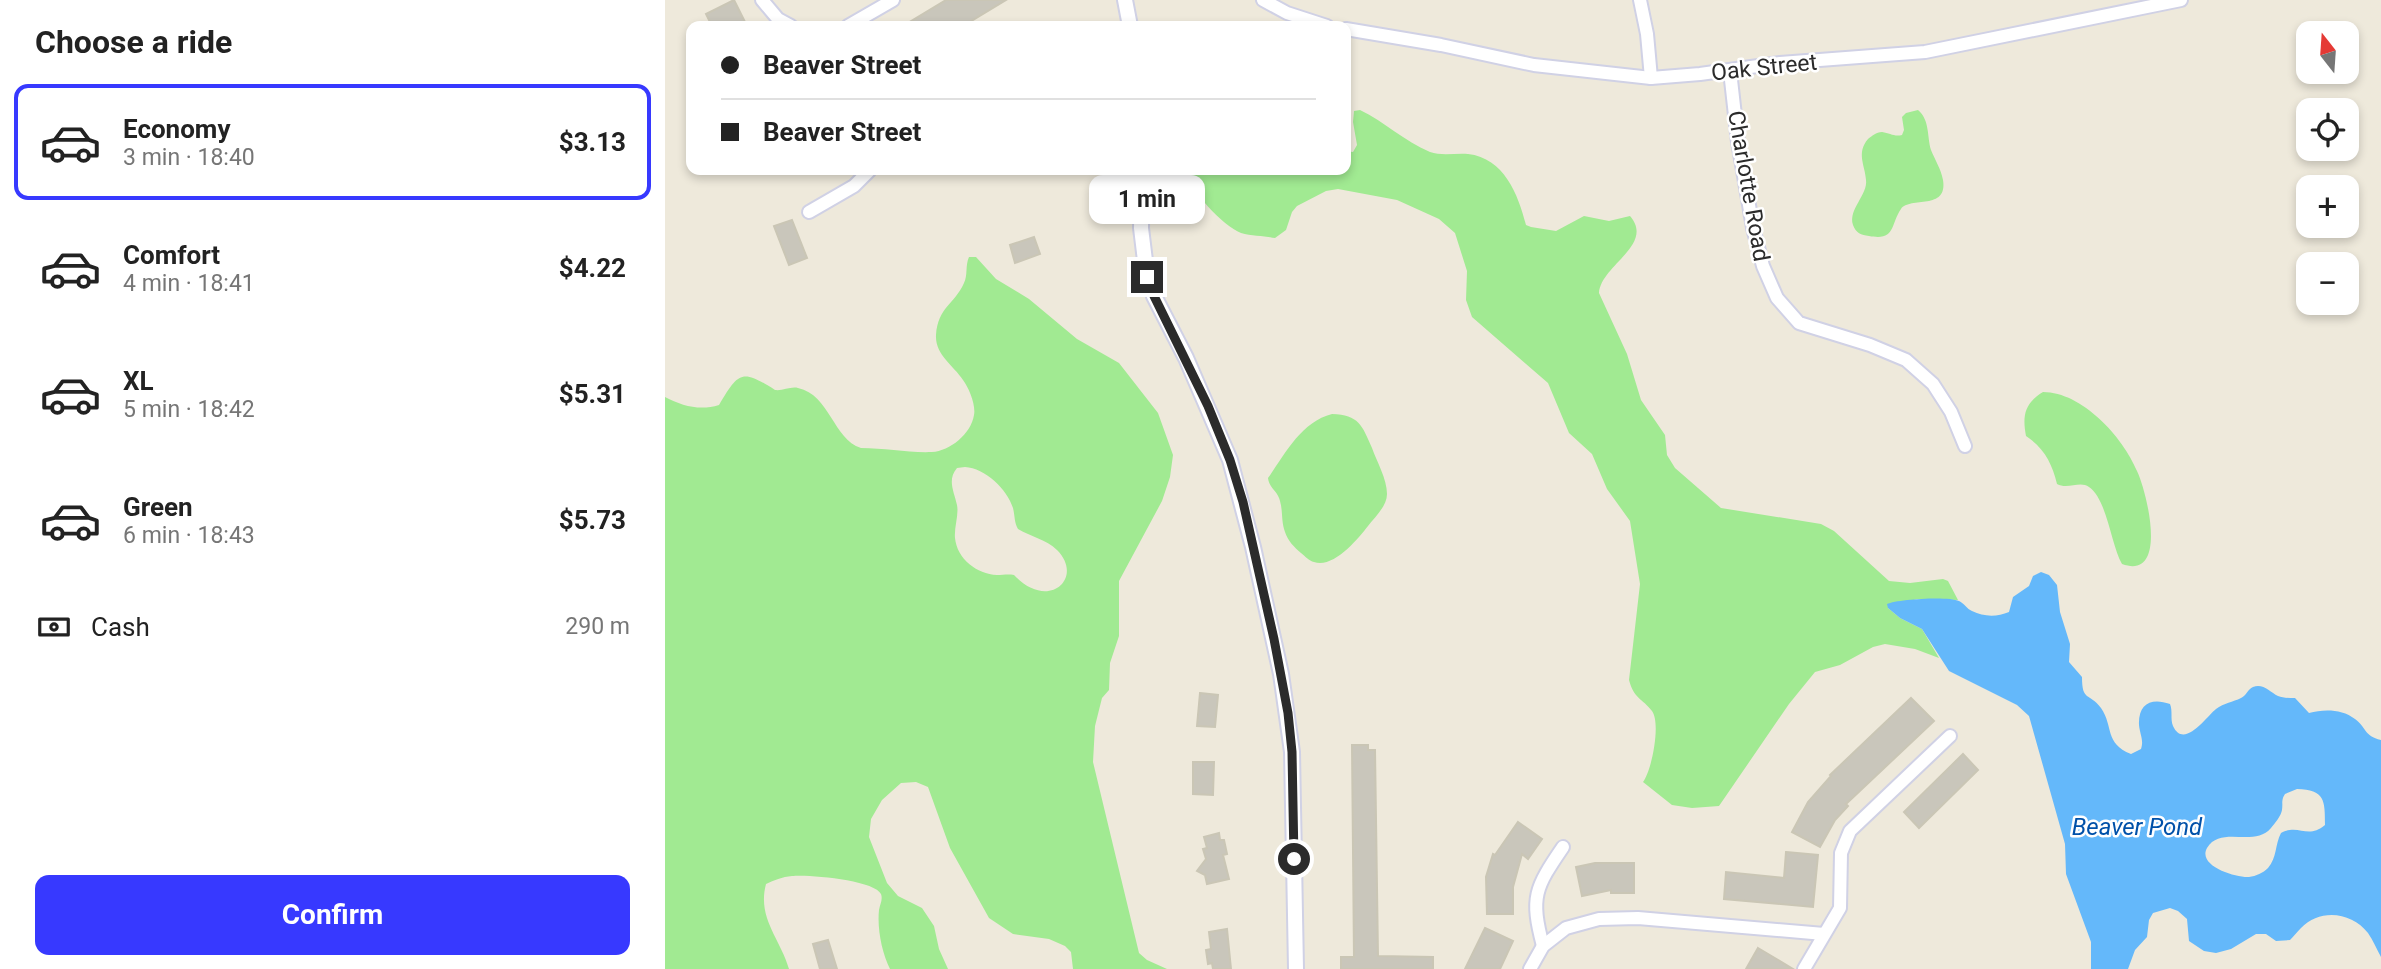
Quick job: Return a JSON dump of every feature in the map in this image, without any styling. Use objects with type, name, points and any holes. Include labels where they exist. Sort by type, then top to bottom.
[{"type":"street","points":[[762,0],[782,21]]},
{"type":"street","points":[[857,21],[893,0]]},
{"type":"street","points":[[1125,0],[1130,21]]},
{"type":"street","points":[[1263,0],[1287,13],[1312,21]]},
{"type":"street","points":[[1640,0],[1647,34],[1651,78]]},
{"type":"street","name":"Oak Street","points":[[1351,30],[1534,65],[1651,78],[1730,71],[1780,63],[1924,52],[2181,0]]},
{"type":"street","name":"Charlotte Road","points":[[1730,71],[1748,203],[1763,266],[1777,298],[1800,323],[1870,345],[1906,360],[1933,384],[1951,412],[1965,446]]},
{"type":"street","points":[[809,212],[854,186],[865,175]]},
{"type":"street","points":[[1142,175],[1140,228],[1147,277],[1208,406],[1230,460],[1253,547],[1281,674],[1292,752],[1296,969]]},
{"type":"street","points":[[1804,969],[1840,908],[1841,853],[1850,831],[1950,736]]},
{"type":"street","points":[[1543,946],[1536,920],[1535,893],[1563,848]]},
{"type":"street","points":[[1530,969],[1543,946],[1566,928],[1599,919],[1638,918],[1824,934]]},
{"type":"green space","points":[[1360,110],[1430,152],[1468,154],[1491,162],[1514,190],[1526,225],[1531,227],[1556,231],[1584,216],[1609,221],[1630,216],[1636,226],[1632,246],[1608,273],[1599,293],[1627,354],[1641,400],[1665,435],[1667,455],[1675,468],[1721,508],[1821,524],[1834,531],[1889,581],[1948,581],[1958,600],[1917,599],[1888,608],[1900,618],[1922,629],[1939,658],[1915,649],[1885,644],[1873,647],[1840,665],[1815,672],[1789,704],[1719,806],[1692,808],[1672,805],[1643,782],[1652,757],[1656,725],[1652,711],[1636,695],[1629,680],[1640,584],[1630,521],[1607,489],[1592,454],[1569,433],[1548,383],[1472,317],[1466,300],[1467,271],[1455,233],[1439,219],[1397,200],[1338,189],[1326,191],[1297,206],[1286,230],[1275,238],[1245,234],[1225,223],[1217,215],[1200,197],[1189,178],[1188,175],[1351,175],[1351,152],[1357,145],[1354,111]]},
{"type":"green space","points":[[1918,110],[1926,124],[1931,150],[1942,176],[1943,190],[1940,196],[1934,199],[1912,203],[1901,209],[1888,234],[1878,237],[1861,234],[1854,228],[1852,219],[1866,186],[1862,159],[1864,144],[1880,132],[1902,135],[1902,117]]},
{"type":"green space","points":[[969,257],[976,257],[996,279],[1029,299],[1077,339],[1119,363],[1158,413],[1173,455],[1170,477],[1162,501],[1119,581],[1119,636],[1110,663],[1109,690],[1102,698],[1095,726],[1093,762],[1139,953],[1147,960],[1167,969],[1073,969],[1071,952],[1065,946],[1049,939],[1013,934],[989,918],[950,848],[928,787],[916,782],[901,783],[882,800],[871,819],[869,837],[887,883],[898,896],[922,908],[934,926],[939,949],[948,969],[890,969],[879,933],[882,900],[876,889],[825,877],[792,876],[766,884],[764,896],[767,918],[789,969],[665,969],[665,397],[691,407],[712,407],[719,405],[737,380],[748,377],[775,390],[795,388],[809,392],[825,408],[844,436],[861,448],[932,452],[946,448],[964,435],[974,415],[968,387],[941,354],[936,342],[940,318],[964,283]],"holes":[[[957,468],[973,468],[987,475],[1006,494],[1018,529],[1048,543],[1065,561],[1065,580],[1059,587],[1050,591],[1039,591],[1027,586],[1014,575],[982,572],[964,559],[955,538],[957,509],[952,477]]]},
{"type":"green space","points":[[2043,392],[2058,394],[2086,408],[2111,431],[2131,458],[2141,482],[2151,532],[2146,560],[2137,566],[2122,564],[2095,493],[2085,485],[2057,484],[2046,457],[2026,436],[2026,410]]},
{"type":"green space","points":[[1332,414],[1348,416],[1362,427],[1381,471],[1387,494],[1380,511],[1352,545],[1337,557],[1321,563],[1309,560],[1288,538],[1279,498],[1268,478],[1303,431],[1321,418]]},
{"type":"water","name":"Beaver Pond","points":[[2041,572],[2049,575],[2057,585],[2060,612],[2070,644],[2069,662],[2082,677],[2085,694],[2101,708],[2113,740],[2122,750],[2131,754],[2141,749],[2139,718],[2147,704],[2157,701],[2170,704],[2173,726],[2183,734],[2195,729],[2219,707],[2243,697],[2251,688],[2257,686],[2280,697],[2295,698],[2309,713],[2344,713],[2359,722],[2371,736],[2381,740],[2381,957],[2370,936],[2361,926],[2336,915],[2317,917],[2290,940],[2276,941],[2266,934],[2256,934],[2231,949],[2216,953],[2204,951],[2189,941],[2187,919],[2170,908],[2153,913],[2149,920],[2147,937],[2135,950],[2128,969],[2091,969],[2091,942],[2066,874],[2065,844],[2029,716],[2017,705],[1949,671],[1922,629],[1900,618],[1887,604],[1912,600],[1953,599],[1981,614],[2000,615],[2009,612],[2013,597],[2029,586],[2033,576]],"holes":[[[2297,789],[2318,794],[2324,803],[2325,825],[2313,831],[2287,830],[2281,833],[2273,860],[2264,871],[2249,877],[2236,875],[2219,870],[2208,860],[2205,854],[2213,841],[2264,834],[2280,815],[2285,794]]]},
{"type":"building","points":[[734,0],[744,21],[710,21],[706,14]]},
{"type":"building","points":[[946,0],[1006,0],[971,21],[911,21]]},
{"type":"building","points":[[792,220],[807,258],[789,265],[774,226]]},
{"type":"building","points":[[1034,237],[1040,254],[1015,263],[1010,245]]},
{"type":"building","points":[[1200,693],[1218,695],[1215,727],[1197,726]]},
{"type":"building","points":[[1911,698],[1934,721],[1846,804],[1848,806],[1835,820],[1820,847],[1792,832],[1808,802],[1830,775]]},
{"type":"building","points":[[1352,745],[1368,745],[1368,750],[1375,750],[1378,956],[1433,957],[1433,969],[1341,969],[1341,957],[1354,957]]},
{"type":"building","points":[[1963,754],[1978,770],[1919,828],[1904,812]]},
{"type":"building","points":[[1193,762],[1214,762],[1213,795],[1193,794]]},
{"type":"building","points":[[1518,822],[1542,839],[1528,859],[1522,854],[1513,887],[1513,914],[1487,914],[1486,877],[1493,854],[1495,855]]},
{"type":"building","points":[[1219,833],[1220,840],[1224,840],[1227,854],[1223,855],[1229,879],[1207,884],[1205,875],[1197,871],[1206,859],[1204,837]]},
{"type":"building","points":[[1786,852],[1818,855],[1813,907],[1724,899],[1726,872],[1784,878]]},
{"type":"building","points":[[1595,863],[1634,863],[1634,893],[1611,893],[1611,890],[1582,896],[1576,867]]},
{"type":"building","points":[[1485,928],[1513,941],[1500,969],[1465,969]]},
{"type":"building","points":[[1227,929],[1231,969],[1213,969],[1212,963],[1208,964],[1206,950],[1211,949],[1209,932]]},
{"type":"building","points":[[828,940],[837,969],[820,969],[813,944]]},
{"type":"building","points":[[1758,948],[1793,969],[1746,969]]},
{"type":"route","points":[[1147,277],[1164,318],[1208,406],[1230,460],[1243,502],[1288,713],[1292,752],[1294,859]]}]
